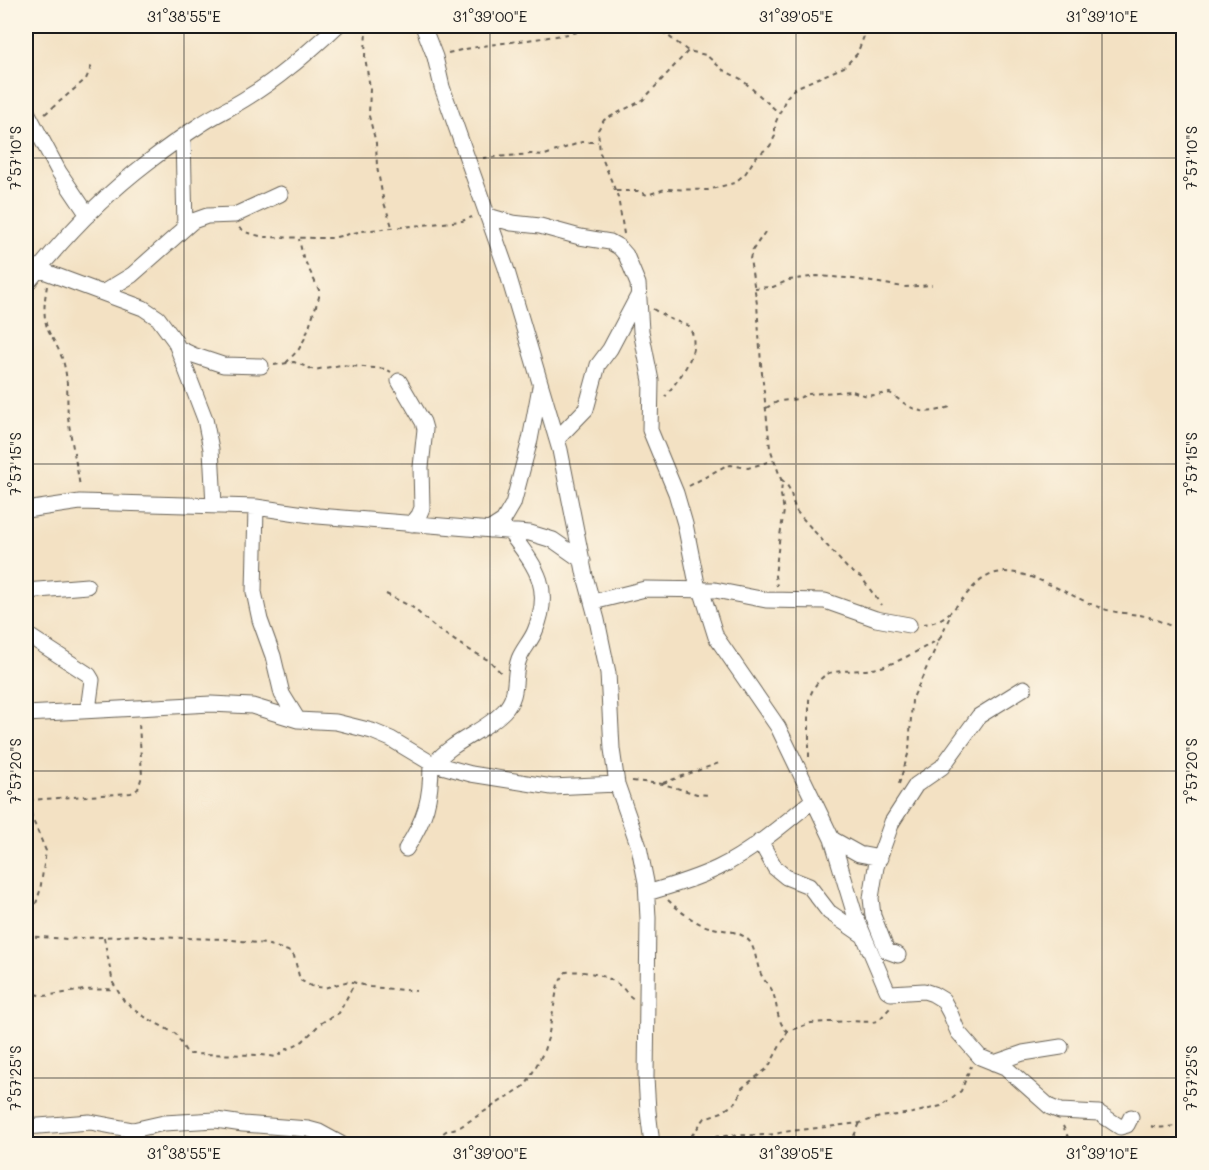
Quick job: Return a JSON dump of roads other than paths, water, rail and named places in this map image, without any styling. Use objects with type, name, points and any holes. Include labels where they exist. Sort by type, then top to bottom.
[{"type":"street","points":[[26,285],[44,271],[88,215],[139,169],[201,124],[282,74],[337,26]]},
{"type":"street","points":[[423,26],[435,57],[442,87],[506,268],[557,439],[608,673],[612,749],[617,783],[652,891],[647,1007],[648,1111],[652,1144]]},
{"type":"street","points":[[29,116],[59,172],[88,215]]},
{"type":"street","points":[[183,137],[185,228]]},
{"type":"street","points":[[104,292],[132,275],[194,221],[207,216],[242,213],[280,194]]},
{"type":"street","points":[[485,210],[512,224],[540,226],[580,237],[610,242],[626,255],[636,276],[640,298],[641,331],[651,381],[650,430],[685,524],[700,589],[716,637],[778,727],[832,839],[855,915],[887,990],[891,993],[924,991],[942,1000],[958,1032],[975,1052],[987,1061],[1005,1067],[1050,1107],[1060,1111],[1099,1113],[1120,1127],[1127,1125],[1131,1117]]},
{"type":"street","points":[[44,271],[144,308],[158,318],[175,341],[205,419],[211,449],[214,505]]},
{"type":"street","points":[[557,439],[586,409],[598,365],[640,298]]},
{"type":"street","points":[[178,348],[193,356],[223,364],[261,366]]},
{"type":"street","points":[[399,381],[425,429],[421,467],[422,508],[412,524]]},
{"type":"street","points":[[489,530],[503,521],[513,504],[530,440],[540,384]]},
{"type":"street","points":[[26,510],[80,502],[256,507],[318,516],[509,531],[542,536],[553,540],[583,561]]},
{"type":"street","points":[[256,507],[254,591],[260,620],[273,656],[282,693],[298,720]]},
{"type":"street","points":[[406,849],[424,819],[431,786],[432,763],[444,751],[476,733],[504,711],[512,700],[516,686],[519,658],[538,622],[543,591],[541,579],[535,566],[509,531]]},
{"type":"street","points":[[26,591],[87,586]]},
{"type":"street","points":[[593,602],[645,589],[700,589],[779,600],[825,601],[876,619],[909,625]]},
{"type":"street","points":[[26,634],[89,675],[92,680],[88,710]]},
{"type":"street","points":[[898,955],[887,951],[871,906],[873,880],[892,822],[916,785],[942,767],[979,716],[1024,688]]},
{"type":"street","points":[[26,714],[235,704],[265,709],[298,720],[336,722],[372,731],[391,739],[432,763],[471,774],[552,787],[617,783]]},
{"type":"street","points":[[652,891],[682,883],[720,867],[791,819],[813,800]]},
{"type":"street","points":[[832,839],[859,854],[880,858]]},
{"type":"street","points":[[760,841],[776,867],[786,877],[809,886],[829,912],[864,936]]},
{"type":"street","points":[[994,1063],[1023,1053],[1061,1047]]},
{"type":"street","points":[[26,1127],[90,1122],[133,1130],[164,1123],[216,1120],[308,1129],[319,1132],[341,1144]]}]
